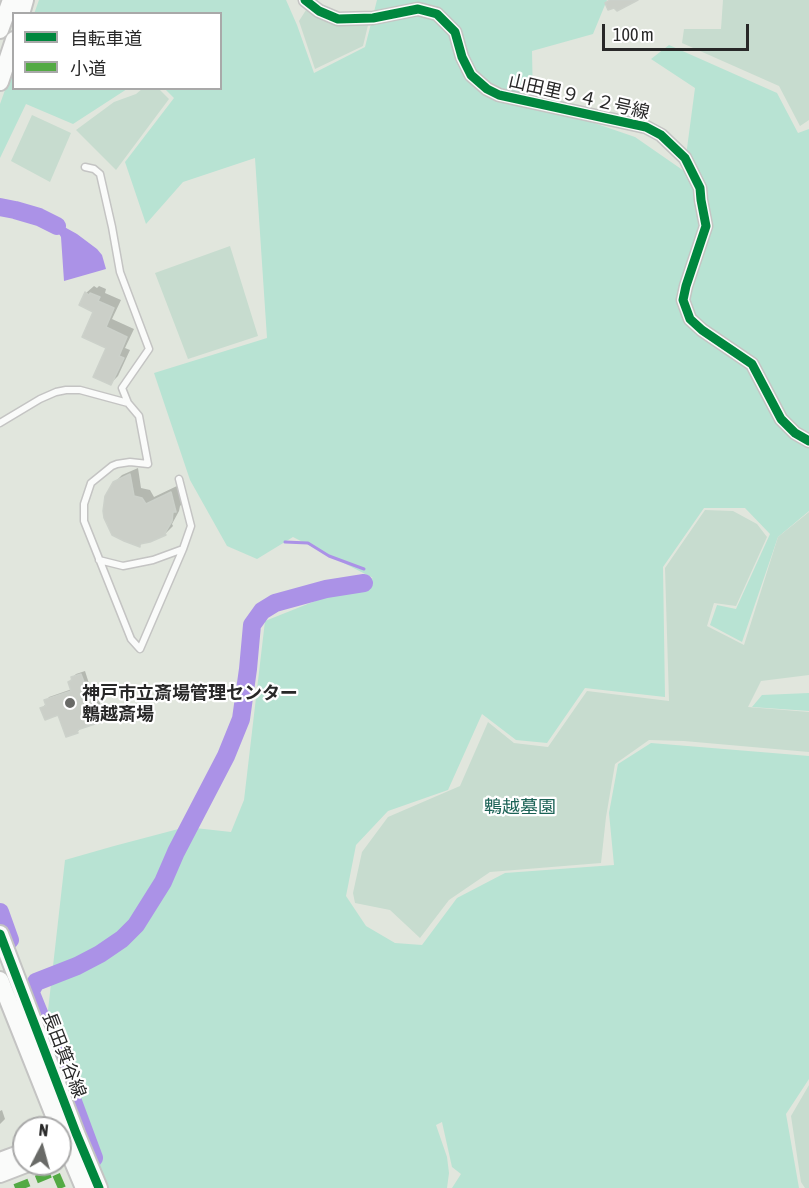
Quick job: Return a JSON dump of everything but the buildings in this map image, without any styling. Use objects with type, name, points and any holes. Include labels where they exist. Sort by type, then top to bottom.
[{"type":"street","points":[[0,30],[10,0]]},
{"type":"street","name":"山田里９４２号線","points":[[305,0],[319,11],[338,19],[373,18],[418,9],[436,14],[455,32],[462,57],[471,75],[487,89],[499,95],[646,127],[661,135],[685,158],[700,188],[706,226],[683,300],[690,319],[702,330],[752,364],[781,419],[795,433],[809,441]]},
{"type":"street","points":[[0,82],[12,46]]},
{"type":"street","name":"長田箕谷線","points":[[0,934],[59,1116]]},
{"type":"street","name":"長田箕谷線","points":[[0,980],[5,1003],[56,1116]]},
{"type":"street","name":"長田箕谷線","points":[[72,1148],[99,1188]]},
{"type":"street","name":"長田箕谷線","points":[[72,1155],[84,1188]]},
{"type":"lane","points":[[85,167],[94,169],[100,174],[120,272],[148,349],[122,388],[128,403],[139,416],[147,464],[130,462],[117,464],[91,483],[84,504],[84,521],[113,597],[131,639],[140,649],[191,526],[179,479]]},
{"type":"lane","points":[[0,423],[40,399],[66,390],[80,390],[128,403]]},
{"type":"lane","points":[[99,560],[123,566],[153,560],[183,549]]},
{"type":"green space","points":[[39,0],[286,0],[314,73],[365,47],[377,0],[607,0],[593,34],[532,51],[533,102],[635,137],[684,171],[695,88],[651,59],[669,45],[777,93],[798,133],[809,129],[809,511],[778,537],[742,642],[710,625],[717,605],[736,609],[770,534],[745,508],[704,508],[663,567],[665,697],[585,688],[547,743],[516,740],[482,714],[448,790],[388,811],[356,845],[346,896],[366,926],[395,943],[422,945],[457,898],[505,873],[614,865],[609,813],[618,764],[651,743],[809,756],[809,1079],[786,1114],[799,1188],[452,1188],[461,1174],[452,1167],[442,1122],[436,1125],[447,1157],[449,1173],[447,1188],[92,1188],[72,1147],[72,1116],[57,1116],[40,1081],[65,860],[186,827],[231,832],[244,800],[265,621],[373,578],[293,537],[257,559],[227,546],[190,480],[154,373],[267,338],[255,158],[183,182],[146,224],[125,162],[174,98],[166,90],[222,90],[222,12],[35,12]]},
{"type":"green space","points":[[723,0],[809,0],[809,120],[800,126],[779,86],[682,43],[684,29],[721,29]]},
{"type":"green space","points":[[306,10],[327,22],[368,25],[363,46],[315,69],[299,21]]},
{"type":"green space","points":[[12,71],[12,90],[125,90],[73,124],[26,104],[0,158],[0,104]]},
{"type":"green space","points":[[141,90],[160,90],[169,99],[116,170],[76,130],[114,102]]},
{"type":"green space","points":[[32,115],[71,133],[50,182],[11,161]]},
{"type":"green space","points":[[230,246],[258,336],[188,359],[155,273]]},
{"type":"green space","name":"鵯越墓園","points":[[705,510],[733,511],[757,524],[767,537],[736,606],[714,603],[707,626],[744,645],[778,537],[809,512],[809,675],[761,681],[748,707],[809,712],[809,752],[649,740],[615,764],[601,863],[490,872],[449,900],[420,938],[390,910],[355,903],[353,893],[362,852],[388,817],[460,786],[488,722],[514,743],[548,747],[587,691],[669,701],[665,568]]},
{"type":"green space","points":[[809,693],[809,711],[752,707],[762,695]]},
{"type":"green space","points":[[809,1085],[809,1188],[805,1188],[801,1182],[791,1116]]},
{"type":"shaded area","points":[[59,224],[97,249],[102,255],[106,269],[64,281],[61,237],[56,229]]},
{"type":"waterway","points":[[0,207],[39,217],[57,226]]},
{"type":"waterway","points":[[285,542],[308,543],[329,556],[364,569]]},
{"type":"waterway","points":[[31,991],[36,982],[77,966],[122,939],[136,925],[163,882],[226,756],[241,719],[252,625],[262,611],[275,603],[326,589],[364,583]]},
{"type":"waterway","points":[[0,912],[10,940]]},
{"type":"waterway","points":[[29,988],[94,1158]]},
{"type":"marked path","points":[[15,1188],[55,1172],[62,1188]]},
{"type":"cycle path","points":[[305,0],[319,11],[338,19],[373,18],[418,9],[437,14],[455,32],[462,57],[471,75],[487,89],[499,95],[646,127],[661,135],[685,158],[700,188],[706,226],[683,300],[690,319],[702,330],[752,364],[781,419],[795,433],[809,441]]},
{"type":"cycle path","points":[[0,934],[99,1188]]},
{"type":"place","name":"神戸市立斎場管理センター 鵯越斎場","points":[[70,703]]}]
